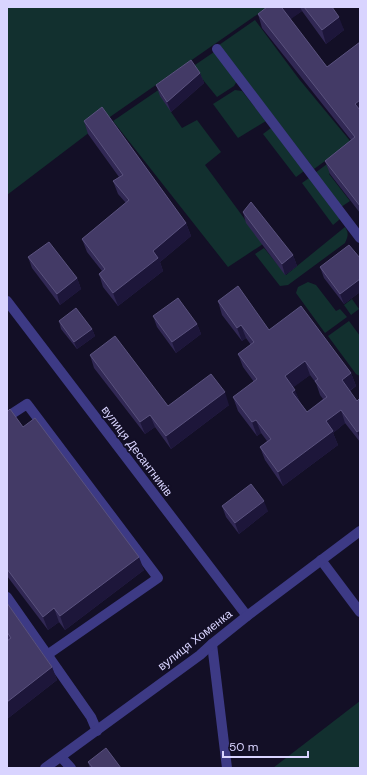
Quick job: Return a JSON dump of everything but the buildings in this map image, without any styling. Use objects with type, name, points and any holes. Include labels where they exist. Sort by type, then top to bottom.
[{"type":"street","points":[[217,49],[360,238]]},
{"type":"street","name":"вулиця Десантників","points":[[7,301],[247,616]]},
{"type":"street","points":[[7,417],[27,404],[158,578],[47,655]]},
{"type":"street","name":"вулиця Хоменка","points":[[45,768],[200,655],[247,616],[360,531]]},
{"type":"street","points":[[321,560],[360,612]]},
{"type":"street","points":[[7,597],[91,717],[97,731]]},
{"type":"street","points":[[212,644],[227,768]]},
{"type":"street","points":[[61,757],[71,768]]},
{"type":"green space","points":[[7,7],[268,7],[107,119],[7,195]]},
{"type":"green space","points":[[255,20],[299,79],[351,142],[314,169],[219,45]]},
{"type":"green space","points":[[214,52],[237,81],[234,86],[217,97],[195,70],[171,112],[182,128],[197,120],[221,152],[205,165],[263,244],[228,267],[113,121]]},
{"type":"green space","points":[[235,90],[242,91],[266,121],[238,138],[213,104]]},
{"type":"green space","points":[[271,128],[304,171],[296,177],[263,134]]},
{"type":"green space","points":[[339,155],[351,156],[329,174],[350,201],[341,207],[315,173]]},
{"type":"green space","points":[[309,178],[340,219],[333,225],[302,183]]},
{"type":"green space","points":[[345,227],[348,235],[345,243],[288,285],[280,286],[255,254],[264,248],[286,275]]},
{"type":"green space","points":[[308,282],[316,285],[336,311],[340,309],[347,317],[325,333],[296,293],[298,287]]},
{"type":"green space","points":[[352,299],[359,309],[351,315],[344,305]]},
{"type":"green space","points":[[349,321],[360,336],[360,376],[356,374],[328,336]]},
{"type":"green space","points":[[360,701],[360,768],[273,768]]}]
